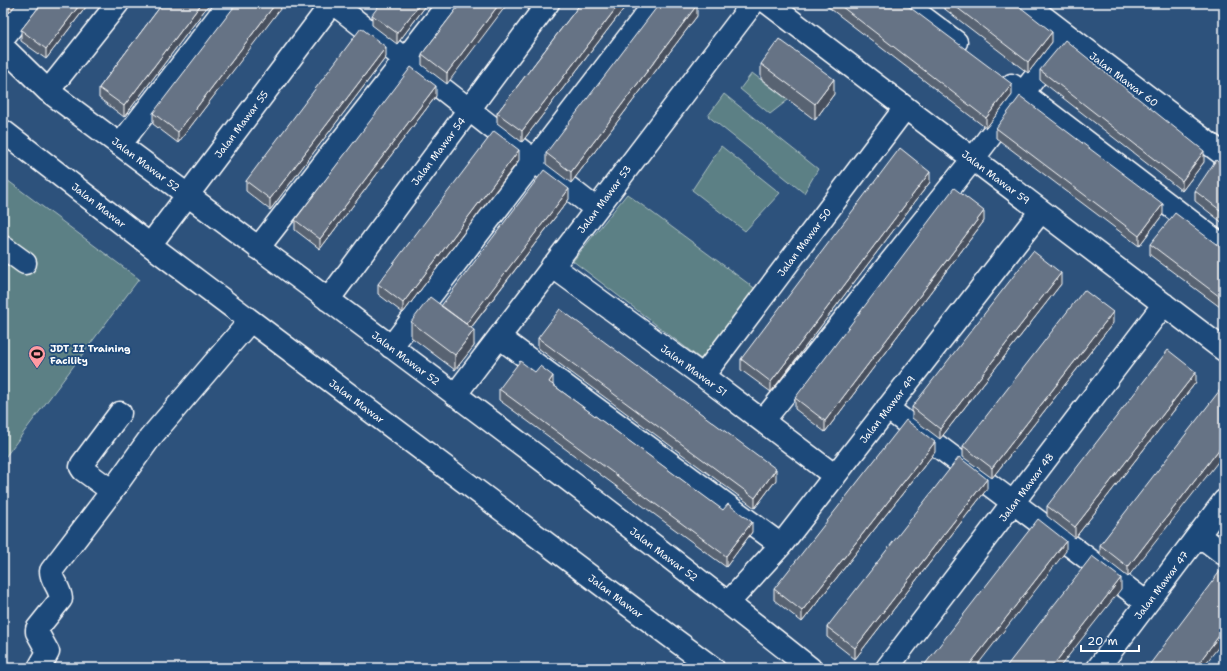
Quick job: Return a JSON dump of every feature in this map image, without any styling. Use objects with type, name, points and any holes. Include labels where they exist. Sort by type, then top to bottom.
[{"type":"street","points":[[3,38],[30,3]]},
{"type":"street","points":[[48,91],[118,3]]},
{"type":"street","points":[[120,145],[230,3]]},
{"type":"street","points":[[333,3],[596,209]]},
{"type":"street","name":"Jalan Mawar 55","points":[[150,245],[333,3]]},
{"type":"street","points":[[258,248],[449,3]]},
{"type":"street","name":"Jalan Mawar 54","points":[[328,300],[548,3]]},
{"type":"street","points":[[391,347],[655,3]]},
{"type":"street","name":"Jalan Mawar 53","points":[[455,395],[752,3]]},
{"type":"street","name":"Jalan Mawar 59","points":[[768,3],[1224,350]]},
{"type":"street","points":[[904,3],[973,55]]},
{"type":"street","name":"Jalan Mawar 60","points":[[1025,3],[1224,155]]},
{"type":"street","points":[[763,421],[973,160],[1067,35]]},
{"type":"street","name":"Jalan Mawar 52","points":[[3,47],[48,91],[455,395],[728,602],[810,668]]},
{"type":"street","points":[[998,74],[1224,247]]},
{"type":"street","name":"Jalan Mawar 50","points":[[703,376],[905,108]]},
{"type":"street","name":"Jalan Mawar","points":[[3,131],[250,321],[713,668]]},
{"type":"street","name":"Jalan Mawar 49","points":[[728,602],[781,545],[1041,211]]},
{"type":"street","points":[[3,247],[25,262]]},
{"type":"street","name":"Jalan Mawar 51","points":[[552,266],[703,376],[835,476]]},
{"type":"street","name":"Jalan Mawar 48","points":[[887,668],[1164,304]]},
{"type":"street","points":[[38,668],[48,652],[37,632],[37,629],[61,599],[61,591],[51,575],[51,571],[150,438],[250,321]]},
{"type":"street","points":[[499,337],[781,545]]},
{"type":"street","points":[[887,408],[1147,603]]},
{"type":"street","points":[[112,491],[82,470],[81,467],[120,413]]},
{"type":"street","name":"Jalan Mawar 47","points":[[1098,668],[1224,501]]},
{"type":"street","points":[[1199,535],[1224,554]]},
{"type":"green space","points":[[752,73],[788,100],[770,114],[740,89]]},
{"type":"green space","points":[[724,94],[818,169],[804,193],[708,116]]},
{"type":"green space","points":[[721,146],[780,193],[745,231],[692,190]]},
{"type":"green space","name":"JDT II Training Facility","points":[[3,177],[139,279],[3,460]]},
{"type":"green space","points":[[627,194],[761,293],[702,360],[573,261]]},
{"type":"building","points":[[42,3],[81,3],[46,49],[21,30]]},
{"type":"building","points":[[163,3],[202,3],[124,106],[99,88]]},
{"type":"building","points":[[237,3],[276,3],[178,132],[153,113]]},
{"type":"building","points":[[381,3],[421,3],[397,33],[372,15]]},
{"type":"building","points":[[461,3],[500,3],[447,73],[422,54]]},
{"type":"building","points":[[581,3],[620,3],[522,131],[497,113]]},
{"type":"building","points":[[660,3],[694,3],[697,5],[571,172],[546,153]]},
{"type":"building","points":[[837,3],[904,3],[1012,84],[986,118]]},
{"type":"building","points":[[951,3],[1015,3],[1052,32],[1028,62]]},
{"type":"building","points":[[361,28],[386,47],[270,199],[246,181]]},
{"type":"building","points":[[779,39],[834,79],[815,104],[761,64]]},
{"type":"building","points":[[1065,40],[1204,151],[1182,181],[1040,70]]},
{"type":"building","points":[[411,67],[436,86],[320,239],[295,220]]},
{"type":"building","points":[[1020,96],[1163,204],[1139,236],[996,128]]},
{"type":"building","points":[[494,131],[519,150],[403,303],[378,284]]},
{"type":"building","points":[[900,148],[930,172],[771,382],[741,359]]},
{"type":"building","points":[[1216,160],[1224,167],[1224,213],[1195,191]]},
{"type":"building","points":[[544,170],[569,189],[466,324],[441,306]]},
{"type":"building","points":[[954,188],[984,211],[825,421],[795,398]]},
{"type":"building","points":[[1175,213],[1224,250],[1224,300],[1150,244]]},
{"type":"building","points":[[1033,251],[1061,273],[940,429],[912,407]]},
{"type":"building","points":[[1084,290],[1113,312],[992,468],[963,446]]},
{"type":"building","points":[[430,297],[474,330],[455,355],[411,322]]},
{"type":"building","points":[[560,309],[776,469],[755,498],[538,338]]},
{"type":"building","points":[[1168,350],[1196,372],[1075,527],[1047,506]]},
{"type":"building","points":[[520,361],[535,372],[540,366],[553,376],[549,382],[723,510],[728,504],[752,522],[726,556],[499,389]]},
{"type":"building","points":[[1220,390],[1224,392],[1224,443],[1128,567],[1100,545]]},
{"type":"building","points":[[906,420],[935,442],[802,611],[774,589]]},
{"type":"building","points":[[959,457],[987,479],[855,648],[827,627]]},
{"type":"building","points":[[1038,519],[1066,541],[967,668],[922,668]]},
{"type":"building","points":[[1092,556],[1121,578],[1051,668],[1005,668]]},
{"type":"building","points":[[1224,566],[1224,629],[1195,668],[1147,668]]},
{"type":"building","points":[[1224,659],[1224,668],[1217,668]]},
{"type":"place","name":"JDT II Training Facility","points":[[37,369]]}]
